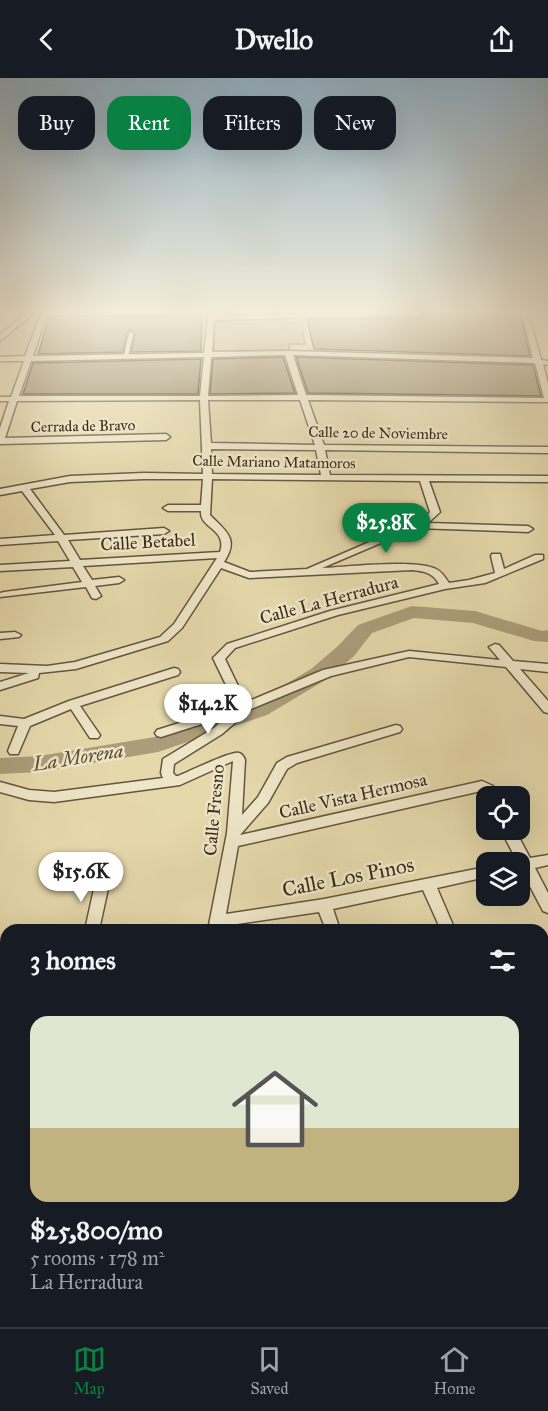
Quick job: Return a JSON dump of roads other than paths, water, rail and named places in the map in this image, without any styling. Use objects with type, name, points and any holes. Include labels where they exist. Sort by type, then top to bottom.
[{"type":"street","points":[[0,441],[24,371]]},
{"type":"street","points":[[0,686],[47,670],[76,665],[164,639],[177,626],[222,559],[226,549],[225,535],[205,516],[206,371]]},
{"type":"street","points":[[294,371],[320,446],[326,478]]},
{"type":"street","points":[[0,399],[548,400],[541,371]]},
{"type":"street","name":"Cerrada de Bravo","points":[[0,441],[166,437]]},
{"type":"street","name":"Calle 20 de Noviembre","points":[[207,446],[548,450]]},
{"type":"street","name":"Calle Mariano Matamoros","points":[[0,492],[70,479],[207,476],[548,479]]},
{"type":"street","points":[[303,573],[428,520],[435,512],[424,479]]},
{"type":"street","points":[[24,486],[61,537],[74,563],[96,596]]},
{"type":"street","points":[[168,508],[206,508]]},
{"type":"street","points":[[418,526],[528,529]]},
{"type":"street","points":[[0,542],[164,531]]},
{"type":"street","points":[[495,556],[500,573]]},
{"type":"street","name":"Calle La Herradura","points":[[247,706],[235,691],[219,658],[231,646],[334,613],[444,586],[458,586],[491,578],[539,557]]},
{"type":"street","points":[[222,559],[249,575],[412,567],[433,569],[441,576],[444,586]]},
{"type":"street","name":"Calle Betabel","points":[[0,568],[74,563],[222,559]]},
{"type":"street","points":[[4,595],[119,580]]},
{"type":"street","points":[[0,636],[15,635]]},
{"type":"street","points":[[495,647],[548,709]]},
{"type":"street","points":[[161,733],[247,706],[327,673],[409,654],[548,668]]},
{"type":"street","points":[[0,668],[47,670]]},
{"type":"street","points":[[0,720],[25,723],[73,704],[174,672]]},
{"type":"street","points":[[73,704],[94,735]]},
{"type":"street","points":[[172,781],[167,773],[168,762],[218,730],[247,706]]},
{"type":"street","points":[[14,751],[25,723]]},
{"type":"street","points":[[233,838],[263,800],[282,766],[292,760],[396,729]]},
{"type":"street","name":"Calle Fresno","points":[[0,787],[29,795],[54,797],[172,781],[236,756],[239,760],[233,838],[216,924]]},
{"type":"street","name":"Calle Vista Hermosa","points":[[233,838],[476,787]]},
{"type":"street","points":[[530,863],[548,860]]},
{"type":"street","name":"Calle Los Pinos","points":[[226,924],[476,874]]},
{"type":"street","points":[[530,878],[548,907]]},
{"type":"street","points":[[93,924],[102,884]]},
{"type":"street","points":[[428,884],[445,924]]},
{"type":"street","points":[[324,905],[331,924]]},
{"type":"waterway","name":"La Morena","points":[[0,766],[39,764],[158,744],[259,710],[319,674],[346,651],[365,629],[412,612],[475,617],[541,637],[548,636]]}]
